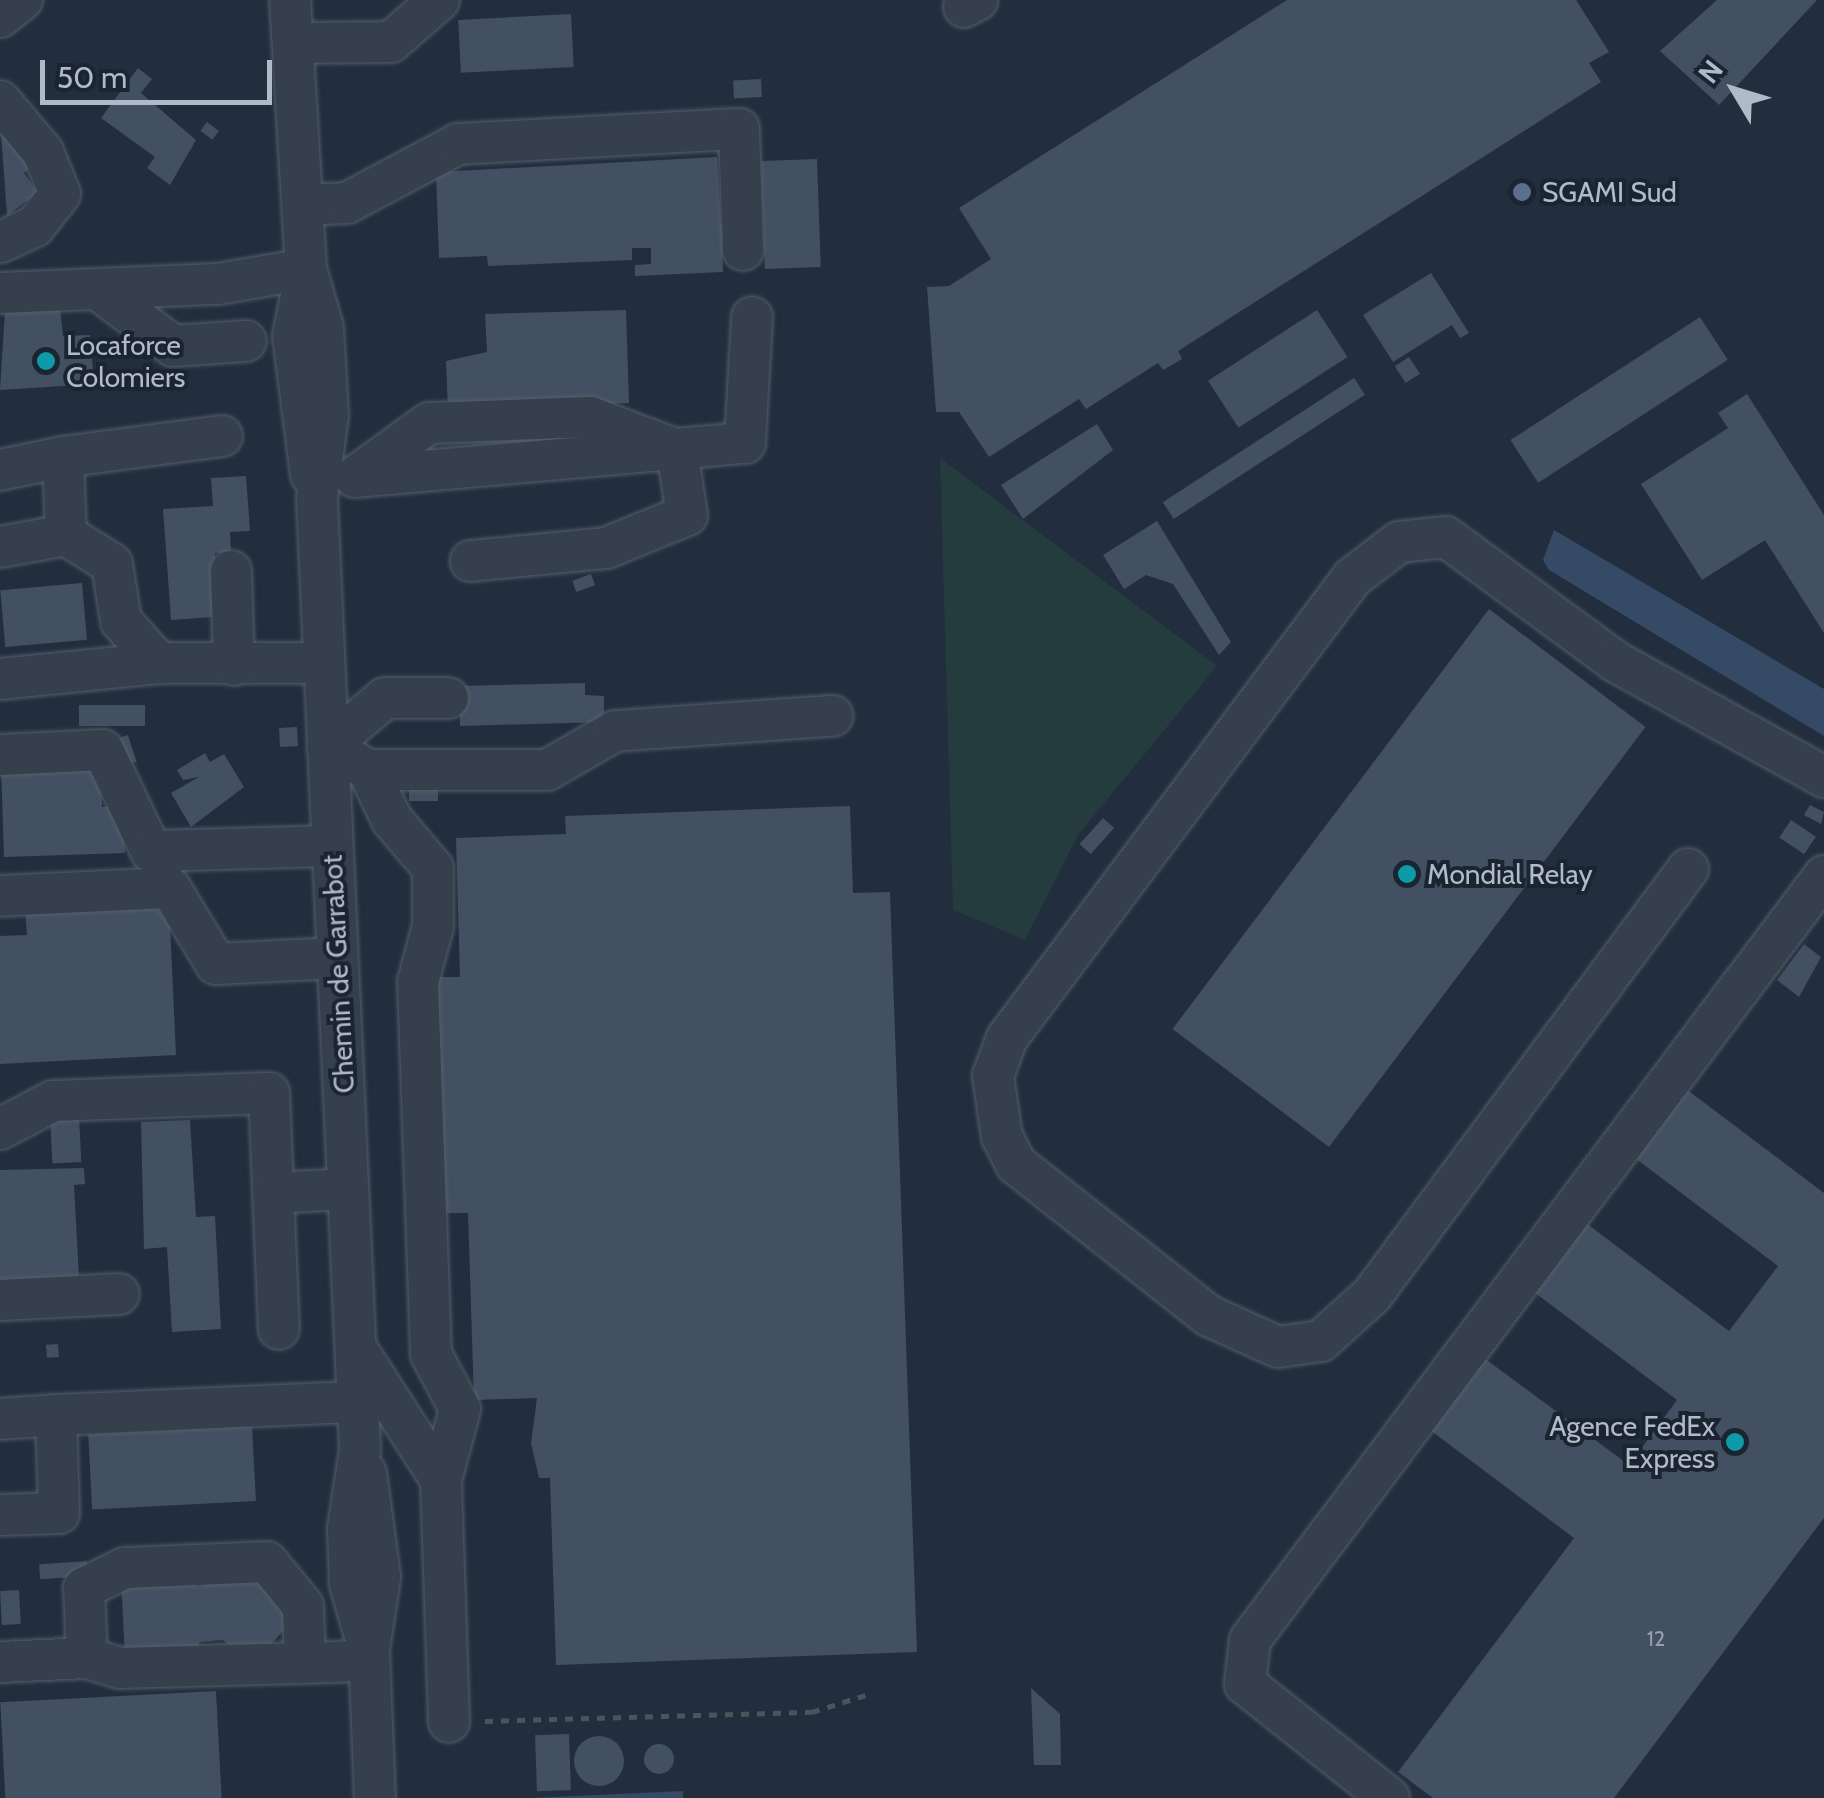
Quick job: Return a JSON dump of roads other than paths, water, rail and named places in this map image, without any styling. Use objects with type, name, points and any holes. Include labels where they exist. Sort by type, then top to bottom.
[{"type":"street","points":[[0,17],[22,0]]},
{"type":"street","points":[[295,15],[391,42],[438,0]]},
{"type":"street","name":"Chemin de Garrabot","points":[[295,15],[306,269],[323,328],[327,398],[316,498],[360,1450],[350,1584],[369,1654],[375,1798]]},
{"type":"street","points":[[0,101],[43,152],[60,194],[35,226],[0,242]]},
{"type":"street","points":[[304,205],[347,203],[458,144],[739,129],[743,250]]},
{"type":"street","points":[[0,294],[97,290],[306,269]]},
{"type":"street","points":[[97,290],[173,346],[246,341]]},
{"type":"street","points":[[316,498],[356,476],[428,422],[590,416],[677,450],[745,443],[752,317]]},
{"type":"street","points":[[0,470],[63,457],[222,436]]},
{"type":"street","points":[[472,561],[606,548],[687,515],[677,450]]},
{"type":"street","points":[[63,457],[66,535]]},
{"type":"street","points":[[0,547],[66,535],[112,564],[121,621],[160,662]]},
{"type":"street","points":[[1688,869],[1372,1295],[1320,1341],[1278,1348],[1209,1316],[1016,1164],[1002,1137],[992,1076],[1007,1038],[1352,578],[1399,542],[1446,536],[1616,662],[1824,778]]},
{"type":"street","points":[[231,572],[234,664]]},
{"type":"street","points":[[0,680],[160,662],[324,663]]},
{"type":"street","points":[[448,698],[385,698],[328,746],[368,770],[547,770],[615,732],[832,716]]},
{"type":"street","points":[[0,755],[103,750],[151,851],[332,846]]},
{"type":"street","points":[[368,770],[392,820],[433,868],[433,926],[418,982],[431,1354],[460,1409],[440,1480],[449,1722]]},
{"type":"street","points":[[1389,1798],[1246,1684],[1250,1640],[1824,876]]},
{"type":"street","points":[[0,896],[170,888],[216,964],[338,958]]},
{"type":"street","points":[[0,1130],[53,1102],[268,1093],[280,1329]]},
{"type":"street","points":[[273,1193],[348,1189]]},
{"type":"street","points":[[0,1300],[119,1294]]},
{"type":"street","points":[[356,1347],[440,1480]]},
{"type":"street","points":[[0,1420],[358,1402]]},
{"type":"street","points":[[0,1515],[59,1513],[56,1415]]},
{"type":"street","points":[[87,1658],[84,1588],[125,1568],[267,1562],[303,1606],[305,1663]]},
{"type":"street","points":[[0,1662],[87,1658],[120,1668],[305,1663],[369,1654]]},
{"type":"water","points":[[1554,530],[1824,689],[1824,736],[1549,570],[1543,560]]},
{"type":"water","points":[[683,1791],[683,1798],[531,1798]]},
{"type":"place","name":"SGAMI Sud","points":[[1522,192]]},
{"type":"place","name":"Locaforce Colomiers","points":[[46,361]]},
{"type":"place","name":"Mondial Relay","points":[[1407,874]]},
{"type":"place","name":"Agence FedEx Express","points":[[1735,1442]]}]
